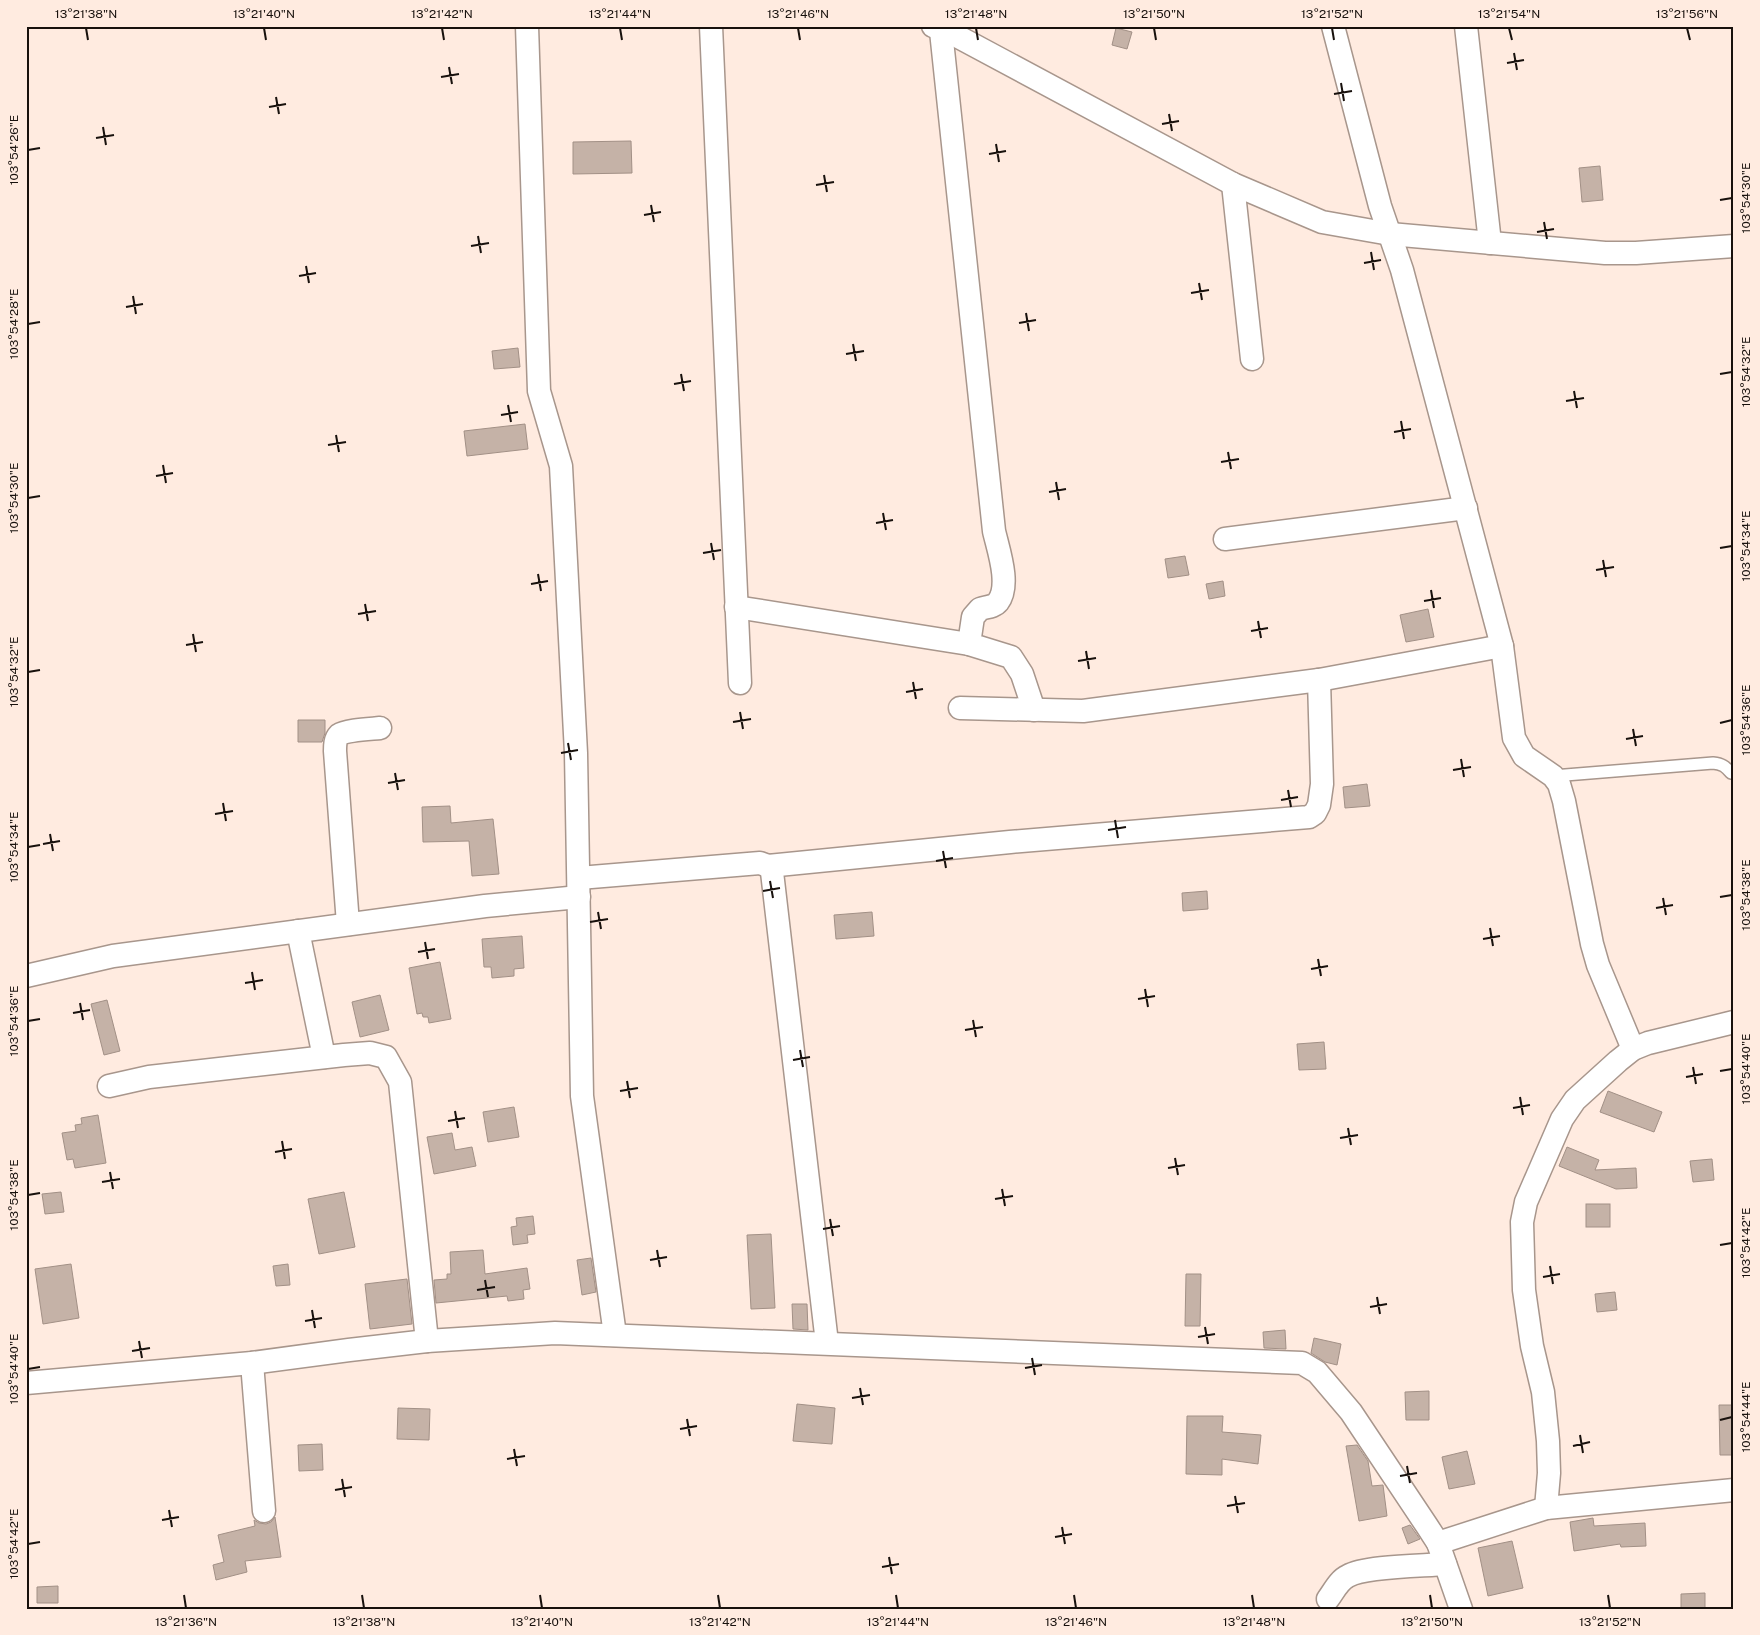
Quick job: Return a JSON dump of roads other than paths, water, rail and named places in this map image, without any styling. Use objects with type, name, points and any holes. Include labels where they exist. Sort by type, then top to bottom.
[{"type":"street","points":[[527,26],[540,391],[561,466],[576,753],[582,1096],[615,1336]]},
{"type":"street","points":[[710,26],[740,683]]},
{"type":"street","points":[[1333,26],[1380,206],[1405,279],[1502,646],[1514,738],[1524,756],[1553,776],[1559,784],[1592,944],[1598,965],[1633,1049]]},
{"type":"street","points":[[1466,26],[1490,243]]},
{"type":"street","points":[[946,29],[993,522],[1004,576],[998,602],[993,606],[980,609],[973,617],[969,644]]},
{"type":"street","points":[[946,29],[1233,184],[1322,222],[1390,234],[1605,253],[1636,253],[1734,246]]},
{"type":"street","points":[[1233,184],[1252,359]]},
{"type":"street","points":[[1225,538],[1466,508]]},
{"type":"street","points":[[736,607],[969,644],[1011,657],[1022,674],[1034,710]]},
{"type":"street","points":[[960,708],[1083,711],[1319,680],[1502,646]]},
{"type":"street","points":[[26,976],[113,956],[485,906],[579,888],[760,863],[768,866],[1010,842],[1308,817],[1315,813],[1319,805],[1322,784],[1319,680]]},
{"type":"street","points":[[348,924],[335,751],[336,741],[339,736],[346,733],[380,728]]},
{"type":"street","points":[[768,866],[772,872],[826,1343]]},
{"type":"street","points":[[298,931],[324,1057]]},
{"type":"street","points":[[1546,1508],[1549,1472],[1548,1441],[1543,1392],[1532,1346],[1524,1290],[1522,1222],[1538,1172],[1562,1119],[1575,1100],[1618,1060],[1633,1049],[1648,1043],[1734,1022]]},
{"type":"street","points":[[109,1086],[149,1077],[324,1057],[370,1053],[386,1057],[400,1082],[427,1341]]},
{"type":"street","points":[[26,1383],[252,1363],[427,1341],[555,1333],[1302,1363],[1317,1372],[1351,1412],[1441,1554],[1461,1609]]},
{"type":"street","points":[[252,1363],[264,1511]]},
{"type":"street","points":[[1328,1599],[1340,1582],[1349,1575],[1383,1569],[1441,1554],[1546,1508],[1734,1490]]},
{"type":"lane","points":[[1553,776],[1713,763],[1726,767],[1731,773]]}]
